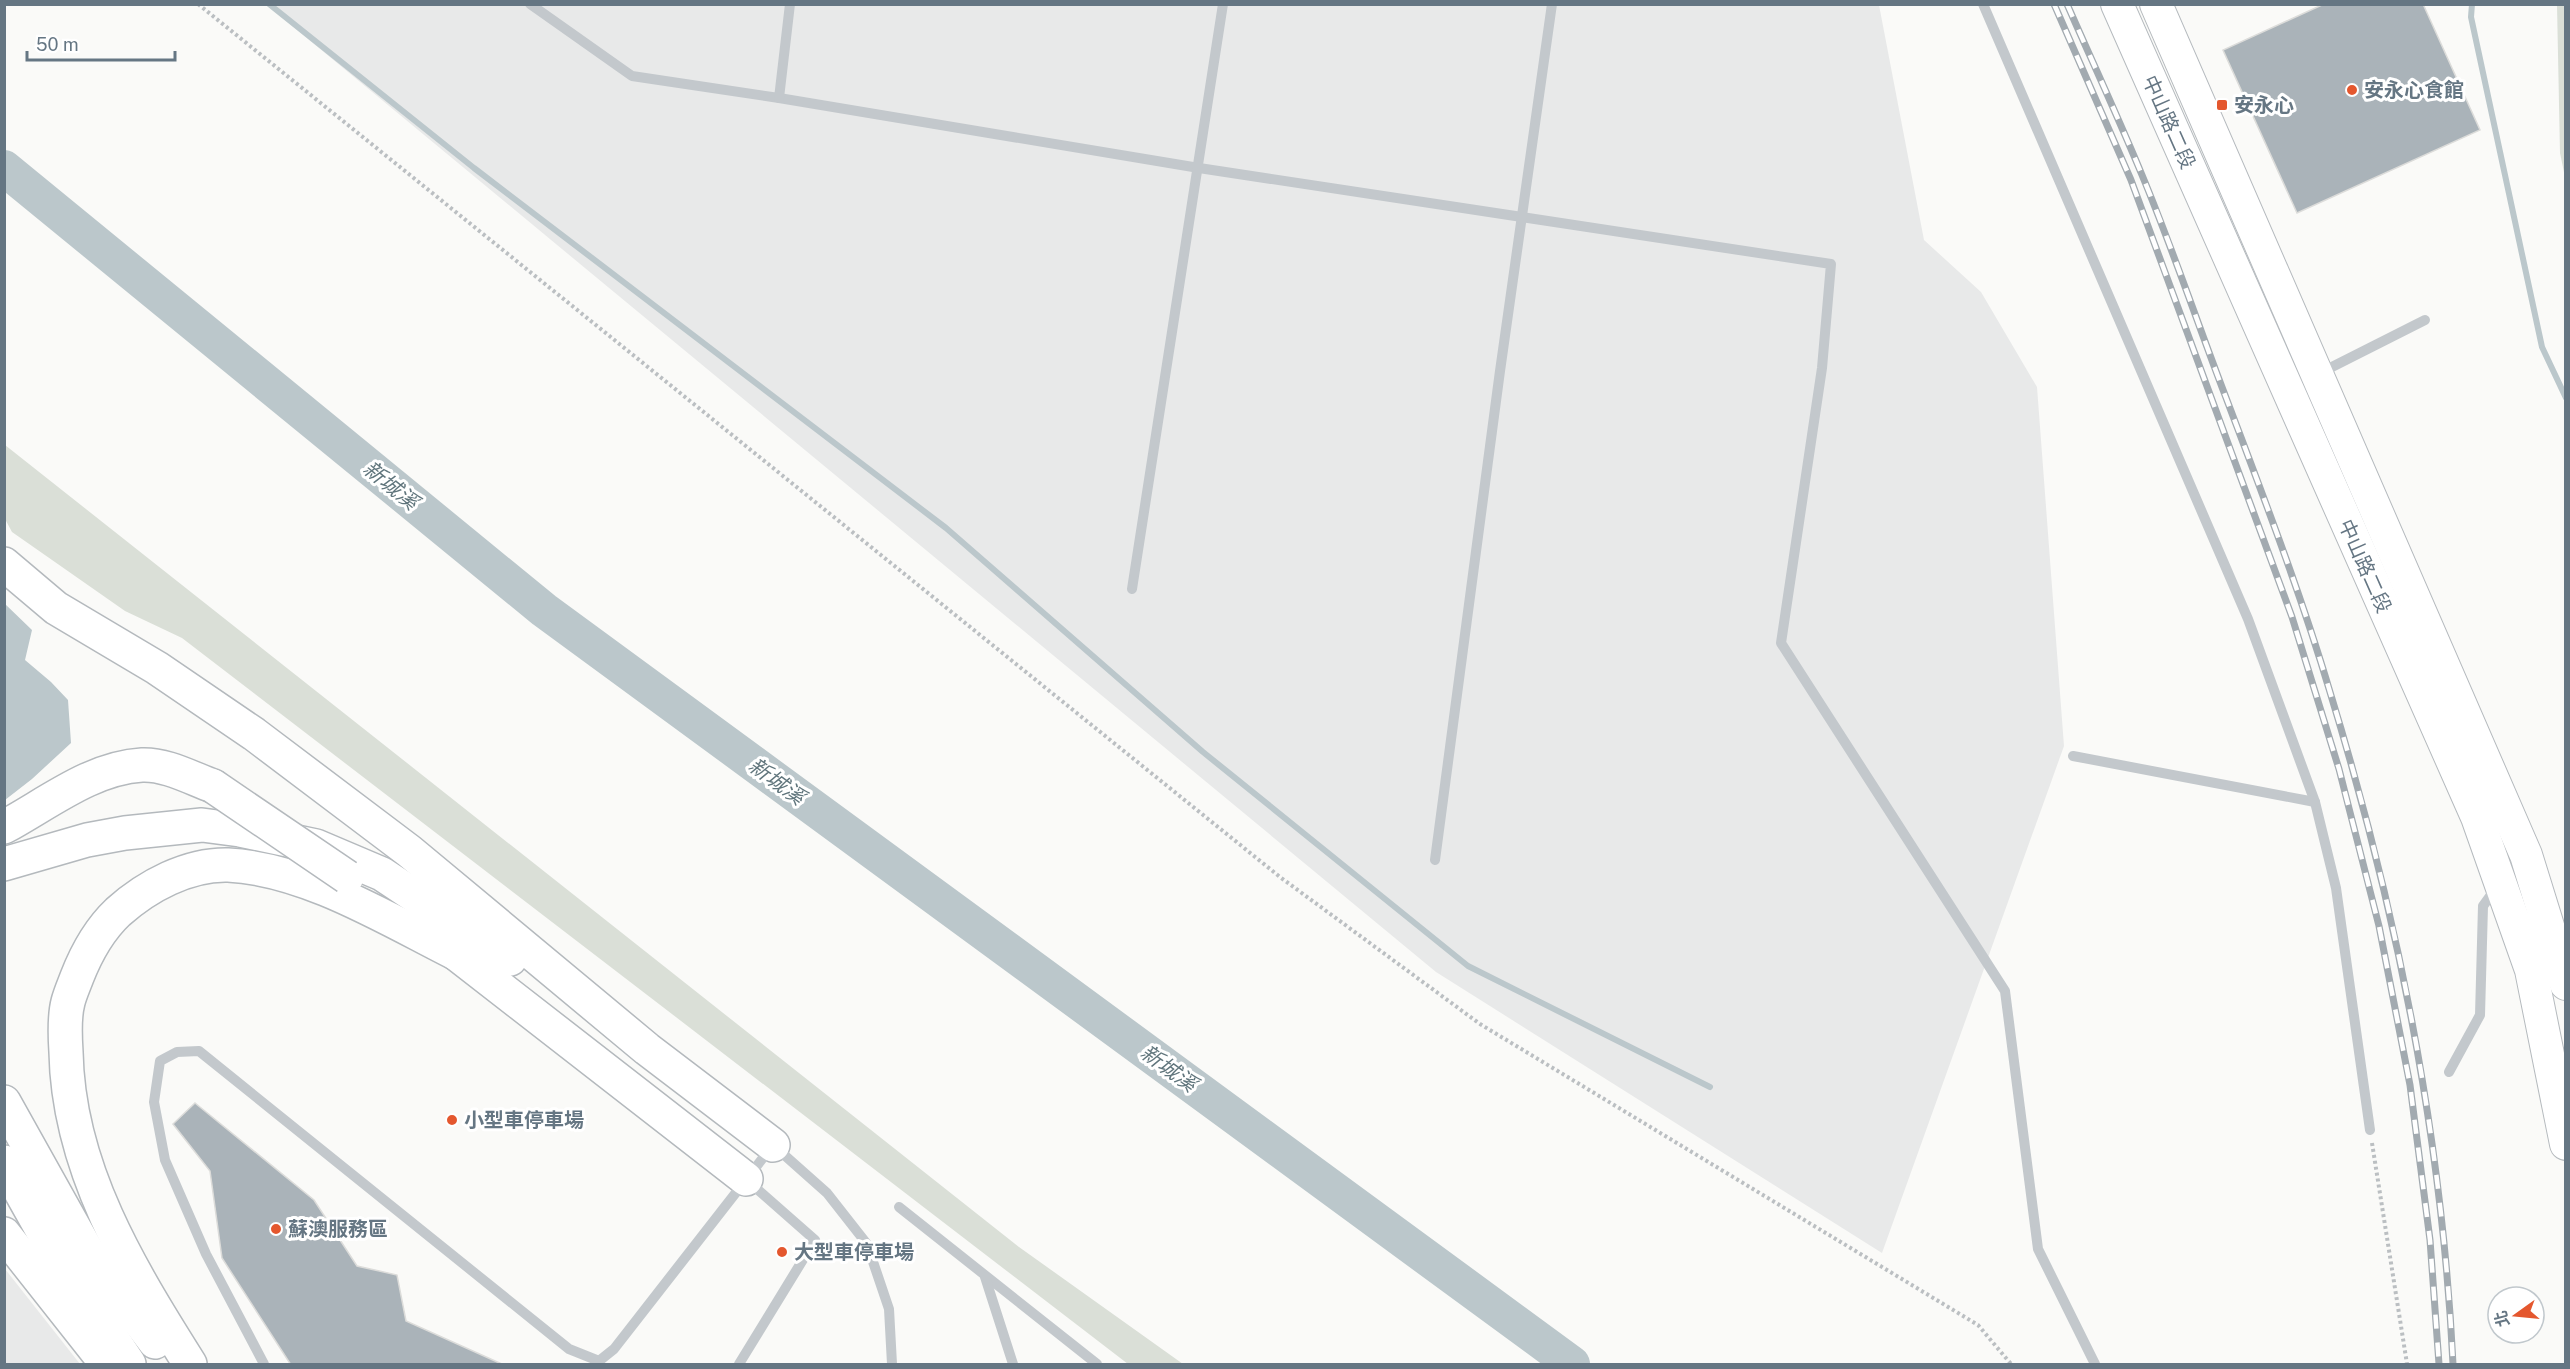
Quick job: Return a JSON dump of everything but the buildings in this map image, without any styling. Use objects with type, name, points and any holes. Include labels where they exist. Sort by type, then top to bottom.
[{"type":"highway","points":[[7,566],[56,608],[157,668],[254,734],[391,837],[647,1049],[773,1144]]},
{"type":"highway","points":[[4,827],[56,795],[86,780],[143,765],[177,772],[213,786],[463,957],[746,1179]]},
{"type":"highway","points":[[4,864],[115,835],[201,825],[240,830],[316,846],[382,874],[647,1049]]},
{"type":"highway","points":[[190,1365],[144,1291],[108,1221],[88,1171],[66,1081],[67,1004],[83,962],[107,922],[130,902],[181,873],[203,867],[227,865],[257,869],[319,886],[463,957]]},
{"type":"highway","points":[[4,1102],[90,1256],[135,1318],[174,1365]]},
{"type":"highway","points":[[4,1162],[55,1253],[129,1365]]},
{"type":"highway","points":[[4,1234],[108,1365]]},
{"type":"main road","name":"中山路二段","points":[[2117,4],[2477,817],[2516,880],[2565,984]]},
{"type":"main road","name":"中山路二段","points":[[2156,4],[2521,844],[2516,880],[2565,1143]]},
{"type":"lane","points":[[530,4],[632,76],[1199,168],[1831,264],[1822,368],[1781,644],[2005,991],[2038,1249],[2095,1365]]},
{"type":"lane","points":[[778,98],[790,4]]},
{"type":"lane","points":[[1132,589],[1223,4]]},
{"type":"lane","points":[[1435,860],[1552,4]]},
{"type":"lane","points":[[1983,4],[2248,619],[2315,802],[2336,888],[2370,1130]]},
{"type":"lane","points":[[2318,375],[2425,320]]},
{"type":"lane","points":[[2073,756],[2315,802]]},
{"type":"lane","points":[[2449,1072],[2480,1015],[2482,906],[2516,880]]},
{"type":"lane","points":[[264,1365],[206,1254],[165,1160],[154,1102],[159,1061],[177,1052],[199,1051],[569,1349],[599,1361],[614,1349],[773,1144],[827,1193],[867,1244],[890,1309],[892,1365]]},
{"type":"lane","points":[[739,1365],[815,1240],[746,1179]]},
{"type":"lane","points":[[899,1207],[1097,1365]]},
{"type":"lane","points":[[985,1277],[1013,1365]]},
{"type":"path","points":[[198,4],[1280,877],[1480,1024],[1978,1324],[2011,1365]]},
{"type":"path","points":[[2370,1130],[2407,1365]]},
{"type":"shaded area","points":[[267,5],[1879,5],[1924,240],[1981,292],[2037,387],[2064,746],[1882,1253],[1436,972]]},
{"type":"shaded area","points":[[2557,5],[2566,5],[2565,177],[2560,153]]},
{"type":"shaded area","points":[[5,445],[1019,1247],[1183,1364],[1128,1364],[182,638],[125,611],[12,532],[5,519]]},
{"type":"shaded area","points":[[4,603],[32,630],[25,660],[68,700],[71,743],[5,800]]},
{"type":"shaded area","points":[[5,1269],[80,1364],[5,1364]]},
{"type":"waterway","points":[[269,4],[474,168],[946,528],[1203,752],[1468,966],[1710,1087]]},
{"type":"waterway","points":[[2472,4],[2471,17],[2542,347],[2566,398]]},
{"type":"waterway","name":"新城溪","points":[[4,168],[544,610],[1572,1364]]},
{"type":"railway","points":[[2054,4],[2131,180],[2292,617],[2339,769],[2379,926],[2410,1085],[2430,1240],[2439,1364]]},
{"type":"railway","points":[[2067,4],[2153,202],[2267,505],[2318,654],[2354,774],[2395,940],[2427,1108],[2439,1193],[2453,1364]]},
{"type":"place","name":"安永心食館","points":[[2352,90]]},
{"type":"place","name":"安永心","points":[[2222,105]]},
{"type":"place","name":"小型車停車場","points":[[452,1120]]},
{"type":"place","name":"蘇澳服務區","points":[[276,1229]]},
{"type":"place","name":"大型車停車場","points":[[782,1252]]}]
